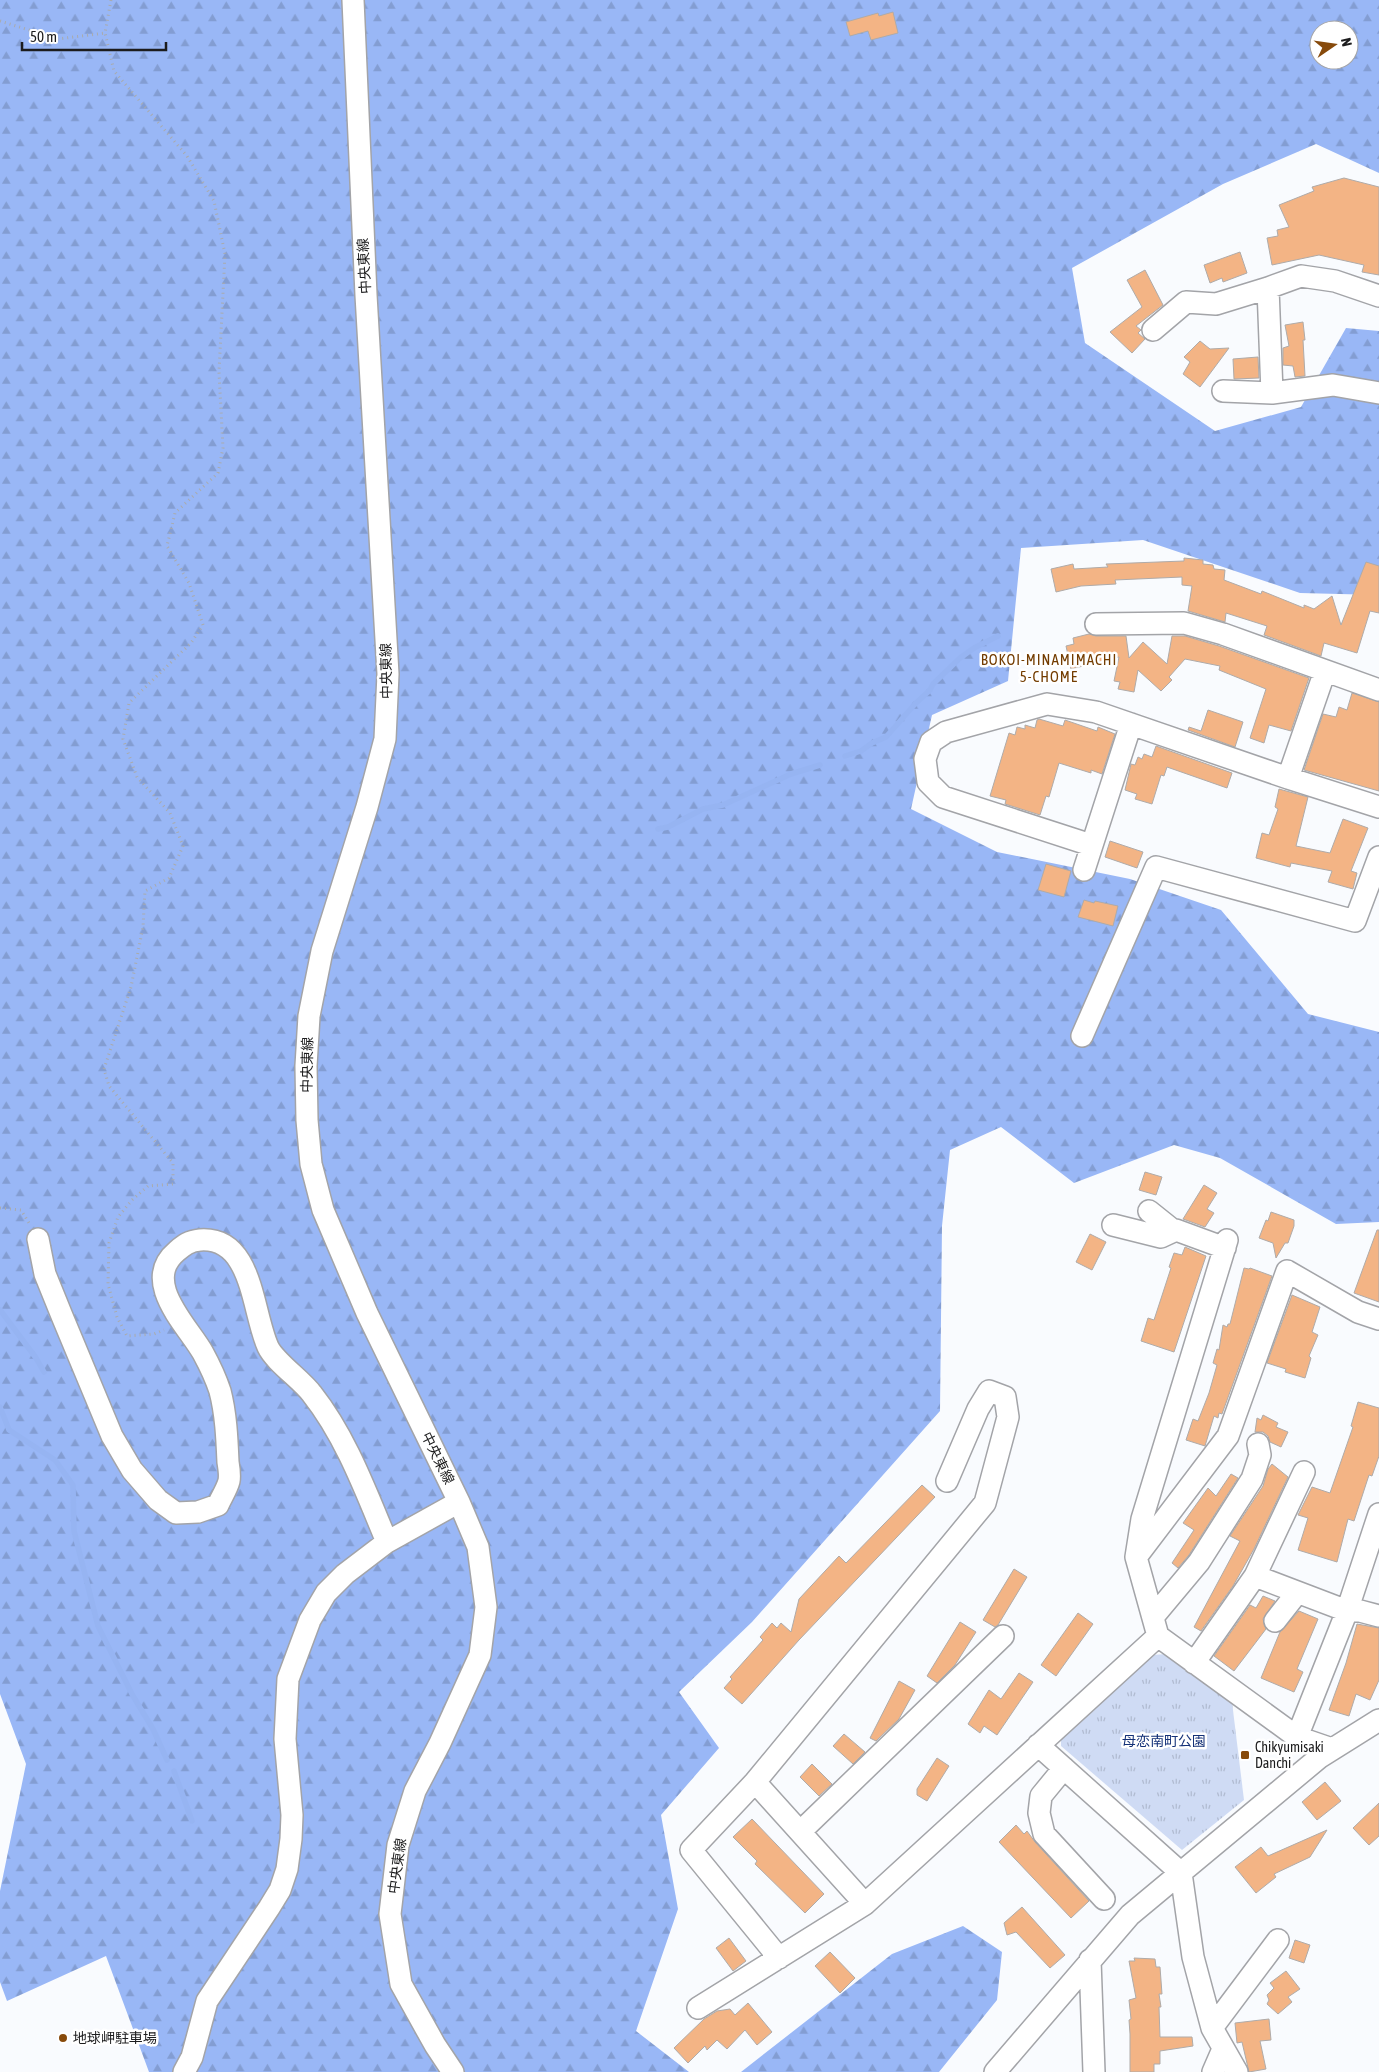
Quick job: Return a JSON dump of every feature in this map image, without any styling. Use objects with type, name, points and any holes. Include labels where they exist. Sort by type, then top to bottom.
[{"type":"street","name":"中央東線","points":[[353,0],[366,295],[388,674],[385,739],[367,807],[322,951],[309,1016],[306,1066],[307,1120],[311,1164],[323,1210],[367,1313],[459,1502],[478,1547],[486,1607],[480,1655],[440,1743],[415,1791],[398,1845],[390,1914],[401,1984],[435,2045],[453,2072]]},
{"type":"street","points":[[1153,330],[1186,302],[1216,304],[1302,276],[1336,281],[1379,296]]},
{"type":"street","points":[[1268,288],[1272,393]]},
{"type":"street","points":[[1222,391],[1272,393],[1332,384],[1379,394]]},
{"type":"street","points":[[1096,624],[1184,623],[1223,634],[1325,671],[1378,684]]},
{"type":"street","points":[[1288,778],[1325,671]]},
{"type":"street","points":[[1091,846],[943,797],[928,782],[925,759],[931,742],[946,732],[1047,704],[1096,712],[1379,807]]},
{"type":"street","points":[[1084,870],[1131,724]]},
{"type":"street","points":[[1082,1036],[1156,867],[1355,920],[1379,857]]},
{"type":"street","points":[[1148,1211],[1174,1231],[1226,1244],[1142,1519],[1136,1557],[1155,1627],[1194,1663],[1297,1738],[1332,1749]]},
{"type":"street","points":[[1112,1225],[1161,1236],[1174,1231]]},
{"type":"street","points":[[38,1239],[45,1274],[112,1436],[132,1470],[158,1500],[176,1513],[198,1512],[218,1505],[229,1481],[226,1431],[220,1391],[203,1353],[180,1322],[168,1300],[164,1285],[165,1271],[170,1256],[187,1242],[201,1240],[221,1242],[235,1254],[250,1284],[258,1318],[269,1349],[312,1394],[332,1425],[352,1461],[387,1542]]},
{"type":"street","points":[[1136,1557],[1228,1436],[1258,1379],[1287,1271],[1358,1312],[1379,1319]]},
{"type":"street","points":[[779,1958],[691,1850],[755,1782],[985,1503],[1008,1417],[1005,1397],[989,1391],[978,1408],[947,1481]]},
{"type":"street","points":[[698,2008],[865,1904],[1038,1746],[1155,1627],[1252,1479],[1260,1455],[1258,1444]]},
{"type":"street","points":[[1194,1663],[1254,1576],[1304,1472]]},
{"type":"street","points":[[184,2072],[192,2057],[207,2001],[280,1890],[287,1869],[292,1814],[285,1739],[288,1679],[307,1629],[326,1594],[344,1574],[387,1542],[459,1502]]},
{"type":"street","points":[[1297,1738],[1347,1611],[1379,1514]]},
{"type":"street","points":[[1254,1576],[1347,1611],[1360,1611],[1379,1616]]},
{"type":"street","points":[[1275,1621],[1297,1593]]},
{"type":"street","points":[[800,1832],[1003,1636]]},
{"type":"street","points":[[995,2072],[1010,2063],[1090,1960],[1130,1915],[1312,1763],[1379,1720]]},
{"type":"street","points":[[1038,1746],[1181,1873],[1193,1957],[1212,2028],[1236,2072]]},
{"type":"street","points":[[1064,1768],[1041,1796],[1039,1813],[1044,1834],[1104,1899]]},
{"type":"street","points":[[755,1782],[865,1904]]},
{"type":"street","points":[[1212,2028],[1278,1940]]},
{"type":"street","points":[[1090,1960],[1094,2072]]},
{"type":"street","points":[[1213,2072],[1223,2049]]},
{"type":"path","points":[[111,0],[105,33],[114,71],[187,156],[214,201],[225,254],[219,363],[222,456],[218,473],[175,513],[167,546],[189,583],[203,625],[191,643],[130,703],[123,739],[137,777],[170,813],[183,846],[169,878],[145,891],[142,927],[131,987],[104,1069],[109,1086],[174,1163],[173,1184],[148,1186],[132,1200],[118,1217],[109,1243],[108,1284],[112,1301],[127,1336],[154,1334],[180,1322]]},
{"type":"path","points":[[0,21],[58,39],[105,33]]},
{"type":"path","points":[[0,1208],[21,1210],[38,1239]]},
{"type":"green space","points":[[0,0],[1379,0],[1379,173],[1316,144],[1223,184],[1072,268],[1085,343],[1215,431],[1301,407],[1346,328],[1379,331],[1379,595],[1300,593],[1143,540],[1021,548],[1008,681],[932,715],[911,809],[997,852],[1130,879],[1221,910],[1308,1014],[1379,1032],[1379,1222],[1336,1224],[1220,1158],[1174,1145],[1074,1183],[1001,1127],[950,1150],[942,1226],[940,1411],[752,1622],[679,1692],[719,1748],[661,1815],[678,1909],[636,2031],[689,2072],[149,2072],[106,1956],[7,2001],[0,1982],[0,1891],[26,1764],[0,1694]]},
{"type":"green space","name":"母恋南町公園","points":[[1166,1654],[1232,1702],[1244,1800],[1182,1850],[1061,1746],[1061,1737],[1152,1655]]},
{"type":"green space","points":[[963,1926],[1002,1952],[997,2000],[939,2072],[741,2072],[892,1954]]},
{"type":"building","points":[[893,12],[898,33],[871,40],[868,31],[850,36],[846,22],[878,13],[879,16]]},
{"type":"building","points":[[1344,178],[1379,187],[1379,275],[1362,272],[1364,265],[1319,255],[1272,265],[1267,238],[1278,236],[1277,230],[1289,227],[1279,205],[1314,191],[1312,187]]},
{"type":"building","points":[[1240,252],[1247,273],[1223,282],[1222,278],[1210,283],[1204,265]]},
{"type":"building","points":[[1145,270],[1163,305],[1136,326],[1141,330],[1138,333],[1145,339],[1132,353],[1110,332],[1142,307],[1127,280]]},
{"type":"building","points":[[1303,322],[1305,376],[1295,377],[1293,366],[1283,365],[1283,348],[1289,346],[1285,325]]},
{"type":"building","points":[[1200,341],[1210,349],[1229,348],[1200,387],[1183,374],[1190,362],[1184,357]]},
{"type":"building","points":[[1258,357],[1259,378],[1234,379],[1233,359]]},
{"type":"building","points":[[1184,558],[1203,560],[1203,564],[1213,565],[1214,569],[1225,570],[1224,580],[1261,594],[1262,591],[1304,608],[1304,605],[1314,609],[1332,596],[1341,625],[1366,562],[1379,566],[1379,613],[1370,611],[1357,653],[1324,643],[1321,656],[1264,635],[1267,626],[1226,613],[1225,622],[1188,611],[1192,586],[1182,585],[1182,577],[1115,580],[1116,584],[1081,586],[1056,592],[1051,569],[1073,564],[1074,569],[1108,567],[1106,564],[1184,561]]},
{"type":"building","points":[[1089,634],[1096,636],[1126,636],[1129,658],[1143,642],[1167,664],[1172,636],[1185,636],[1309,678],[1291,731],[1269,725],[1264,743],[1250,738],[1266,689],[1219,670],[1220,666],[1185,659],[1169,677],[1172,680],[1161,691],[1138,670],[1134,692],[1118,689],[1120,682],[1114,681],[1119,657],[1071,669],[1066,646],[1074,644],[1073,638]]},
{"type":"building","points":[[1352,693],[1379,702],[1379,791],[1304,770],[1323,714],[1336,717],[1339,707],[1347,710]]},
{"type":"building","points":[[1208,710],[1243,722],[1235,747],[1188,730],[1189,727],[1201,731]]},
{"type":"building","points":[[1039,719],[1063,726],[1065,720],[1097,731],[1098,727],[1115,734],[1102,774],[1091,770],[1091,773],[1059,763],[1049,797],[1046,796],[1040,815],[1005,804],[1006,800],[990,796],[1009,733],[1015,735],[1017,727],[1025,729],[1025,725],[1035,728]]},
{"type":"building","points":[[1156,746],[1232,773],[1227,788],[1167,767],[1164,776],[1161,775],[1152,804],[1135,799],[1137,794],[1125,790],[1131,764],[1135,765],[1138,757],[1142,759],[1144,754],[1152,757]]},
{"type":"building","points":[[1279,789],[1308,797],[1296,846],[1330,853],[1343,819],[1368,828],[1351,871],[1357,873],[1353,889],[1328,882],[1332,871],[1291,863],[1290,867],[1256,858],[1262,833],[1269,835],[1278,809],[1275,807]]},
{"type":"building","points":[[1110,841],[1143,852],[1137,868],[1105,857]]},
{"type":"building","points":[[1046,864],[1071,871],[1064,897],[1038,890]]},
{"type":"building","points":[[1084,900],[1118,906],[1113,926],[1078,917]]},
{"type":"building","points":[[1145,1172],[1162,1177],[1156,1195],[1139,1190]]},
{"type":"building","points":[[1204,1185],[1217,1193],[1207,1209],[1214,1213],[1205,1227],[1183,1219]]},
{"type":"building","points":[[1271,1212],[1294,1220],[1294,1226],[1288,1243],[1285,1243],[1276,1258],[1273,1243],[1259,1238]]},
{"type":"building","points":[[1377,1230],[1379,1230],[1379,1302],[1354,1293]]},
{"type":"building","points":[[1090,1234],[1106,1242],[1092,1270],[1076,1262]]},
{"type":"building","points":[[1185,1247],[1206,1256],[1174,1352],[1141,1341],[1148,1318],[1154,1320],[1174,1253],[1182,1255]]},
{"type":"building","points":[[1244,1268],[1250,1268],[1272,1276],[1222,1414],[1219,1413],[1218,1418],[1214,1416],[1205,1446],[1186,1440],[1193,1419],[1198,1421],[1209,1393],[1217,1365],[1213,1363],[1217,1349],[1219,1350],[1223,1325],[1227,1327],[1230,1324]]},
{"type":"building","points":[[1292,1295],[1320,1307],[1312,1332],[1318,1335],[1309,1356],[1311,1358],[1305,1378],[1285,1372],[1286,1369],[1267,1363]]},
{"type":"building","points":[[1358,1402],[1379,1408],[1379,1456],[1372,1476],[1369,1475],[1354,1521],[1348,1519],[1337,1562],[1298,1550],[1308,1518],[1298,1515],[1312,1487],[1330,1493],[1353,1427],[1351,1426]]},
{"type":"building","points":[[1263,1415],[1278,1423],[1276,1427],[1288,1432],[1281,1447],[1270,1442],[1268,1436],[1263,1432],[1255,1432],[1257,1418],[1261,1420]]},
{"type":"building","points":[[1272,1464],[1288,1477],[1254,1549],[1233,1586],[1201,1631],[1194,1627],[1240,1541],[1230,1536],[1263,1486],[1268,1469]]},
{"type":"building","points":[[1231,1474],[1238,1478],[1189,1555],[1178,1568],[1172,1563],[1194,1530],[1183,1523],[1208,1488],[1216,1496]]},
{"type":"building","points":[[922,1485],[935,1497],[799,1640],[742,1704],[724,1688],[732,1679],[730,1677],[763,1640],[760,1637],[772,1623],[777,1628],[781,1623],[791,1632],[799,1599],[839,1556],[846,1563]]},
{"type":"building","points":[[1014,1569],[1027,1577],[995,1627],[983,1620]]},
{"type":"building","points":[[1263,1596],[1275,1601],[1263,1619],[1266,1629],[1234,1671],[1214,1656],[1250,1605],[1256,1608]]},
{"type":"building","points":[[1299,1611],[1318,1619],[1297,1669],[1303,1672],[1294,1692],[1261,1678],[1280,1632]]},
{"type":"building","points":[[1078,1613],[1093,1624],[1056,1676],[1041,1665]]},
{"type":"building","points":[[960,1622],[976,1632],[955,1665],[937,1683],[927,1676]]},
{"type":"building","points":[[1357,1624],[1379,1628],[1379,1680],[1370,1700],[1356,1694],[1349,1716],[1329,1710],[1346,1663]]},
{"type":"building","points":[[1019,1673],[1033,1682],[997,1735],[984,1726],[980,1733],[968,1724],[989,1690],[1001,1699]]},
{"type":"building","points":[[899,1681],[915,1690],[899,1719],[876,1741],[870,1738]]},
{"type":"building","points":[[844,1734],[865,1752],[853,1764],[833,1746]]},
{"type":"building","points":[[937,1758],[949,1766],[927,1801],[917,1795],[917,1789]]},
{"type":"building","points":[[812,1764],[832,1784],[819,1796],[800,1777]]},
{"type":"building","points":[[1325,1782],[1341,1801],[1317,1820],[1302,1802]]},
{"type":"building","points":[[1379,1803],[1379,1836],[1369,1845],[1353,1828]]},
{"type":"building","points":[[752,1819],[824,1894],[805,1913],[755,1864],[757,1861],[733,1837]]},
{"type":"building","points":[[1016,1825],[1024,1834],[1027,1831],[1089,1901],[1071,1918],[999,1842]]},
{"type":"building","points":[[1327,1830],[1310,1857],[1274,1874],[1276,1877],[1256,1893],[1235,1867],[1261,1847],[1268,1856]]},
{"type":"building","points":[[1022,1907],[1065,1955],[1050,1968],[1016,1932],[1007,1935],[1004,1923]]},
{"type":"building","points":[[729,1938],[746,1961],[733,1971],[716,1948]]},
{"type":"building","points":[[1295,1940],[1310,1945],[1304,1963],[1289,1958]]},
{"type":"building","points":[[830,1952],[855,1978],[840,1993],[815,1966]]},
{"type":"building","points":[[1134,1958],[1155,1959],[1156,1967],[1160,1967],[1162,1994],[1159,1994],[1161,2007],[1159,2007],[1160,2037],[1192,2037],[1193,2046],[1160,2051],[1160,2064],[1154,2064],[1154,2072],[1130,2072],[1129,2020],[1131,2019],[1129,2000],[1136,1998],[1129,1961],[1135,1961]]},
{"type":"building","points":[[1286,1971],[1300,1989],[1288,1997],[1292,2002],[1278,2014],[1267,2004],[1269,2000],[1267,1995],[1274,1988],[1270,1983]]},
{"type":"building","points":[[748,2003],[772,2032],[757,2045],[745,2030],[727,2049],[717,2040],[707,2050],[705,2046],[688,2063],[674,2048],[704,2019],[717,2011],[730,2009],[735,2015]]},
{"type":"building","points":[[1269,2019],[1271,2040],[1260,2041],[1266,2069],[1249,2072],[1242,2042],[1237,2043],[1235,2023]]},
{"type":"waterway","points":[[845,756],[861,751],[872,743],[886,737],[930,690],[933,684],[960,658],[974,648],[998,636]]},
{"type":"waterway","points":[[658,829],[668,827],[703,809],[723,805],[791,774],[820,765]]},
{"type":"waterway","points":[[0,1310],[36,1358],[44,1372]]},
{"type":"waterway","points":[[0,1407],[9,1430],[55,1460],[73,1485],[74,1531],[98,1626],[133,1696],[153,1729],[167,1760]]},
{"type":"waterway","points":[[174,1771],[192,1821]]},
{"type":"place","name":"Chikyumisaki Danchi","points":[[1245,1755]]},
{"type":"place","name":"地球岬駐車場","points":[[63,2038]]},
{"type":"district","name":"BOKOI-MINAMIMACHI 5-CHOME","points":[[1049,668]]}]
